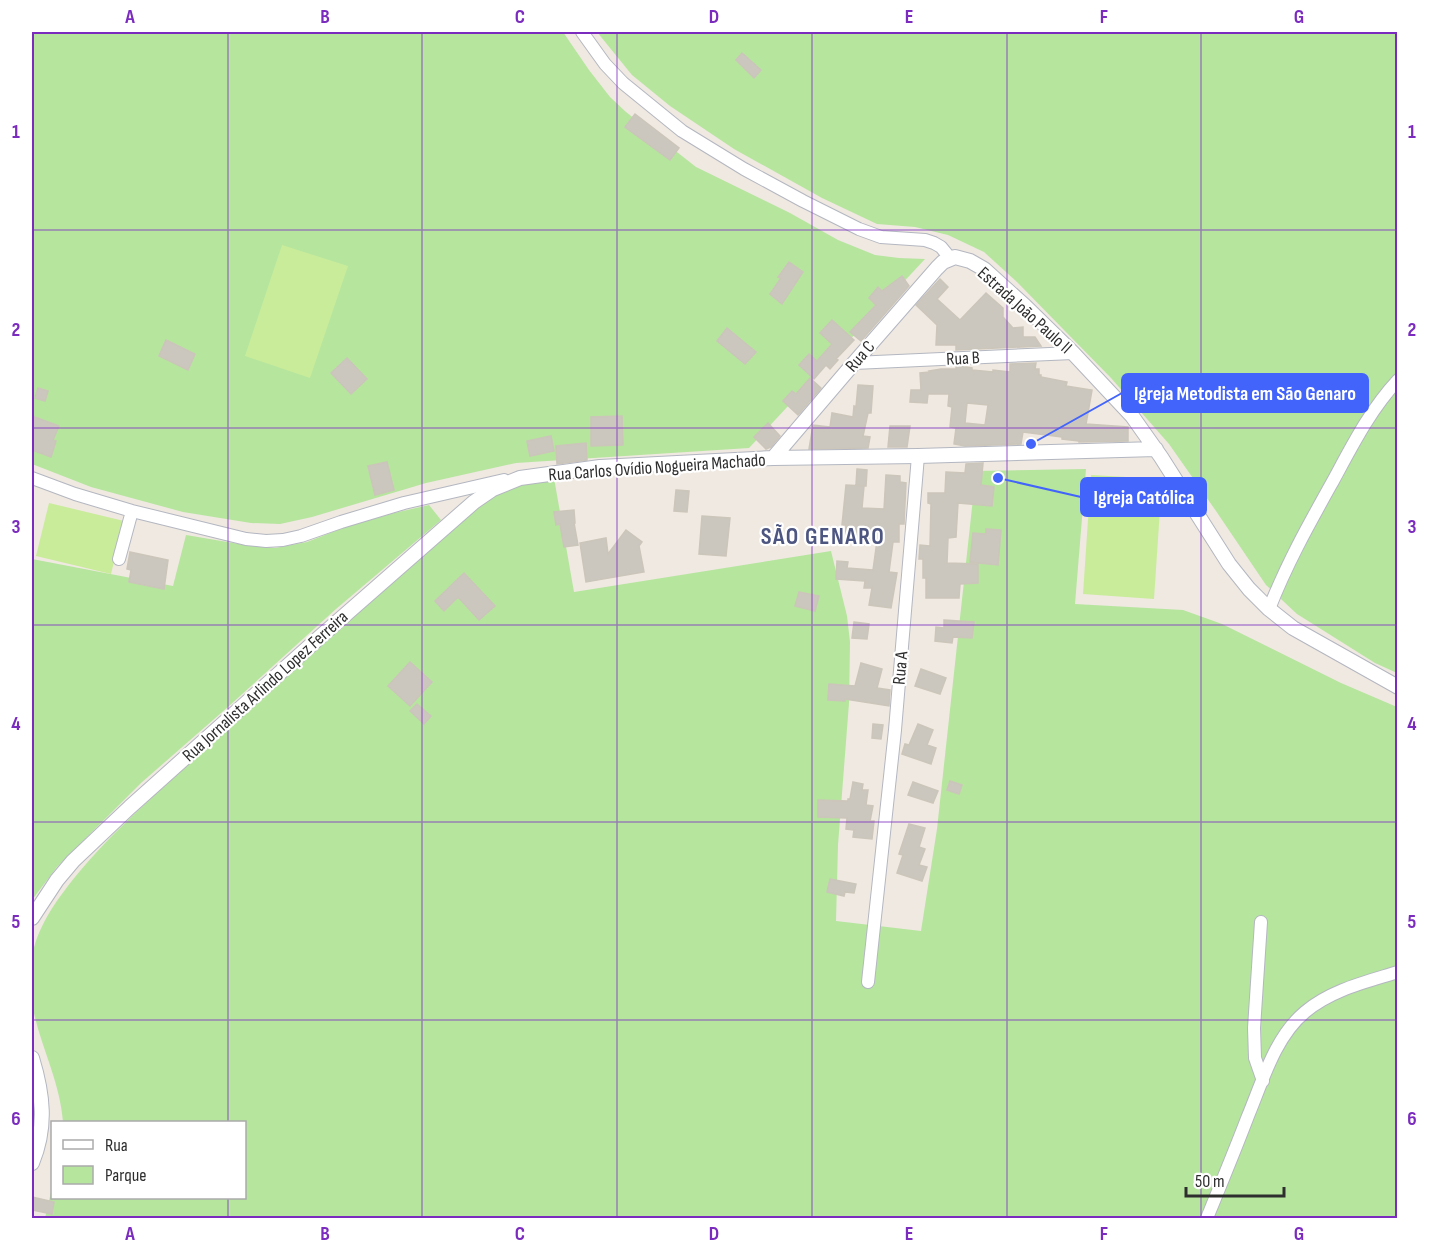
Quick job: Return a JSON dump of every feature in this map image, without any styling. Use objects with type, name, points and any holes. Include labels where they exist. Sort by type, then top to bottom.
[{"type":"street","name":"Estrada João Paulo II","points":[[582,32],[605,64],[623,83],[682,131],[744,169],[859,229],[881,237],[925,240],[941,247],[950,258],[960,257],[984,269],[1073,353],[1132,416],[1193,505],[1228,564],[1249,589],[1293,628],[1398,687]]},
{"type":"street","name":"Rua C","points":[[773,458],[937,268],[950,258]]},
{"type":"street","name":"Rua B","points":[[854,363],[1073,353]]},
{"type":"street","points":[[1269,609],[1291,557],[1360,432],[1373,410],[1398,380]]},
{"type":"street","name":"Rua Carlos Ovídio Nogueira Machado","points":[[32,478],[132,511],[246,539],[266,541],[283,540],[320,530],[404,503],[520,478],[600,467],[773,458],[1156,449]]},
{"type":"street","name":"Rua A","points":[[868,982],[895,730],[918,456]]},
{"type":"street","name":"Rua Jornalista Arlindo Lopez Ferreira","points":[[32,918],[57,880],[73,861],[130,807],[474,502],[494,489],[520,478]]},
{"type":"street","points":[[119,559],[132,511]]},
{"type":"street","points":[[1261,922],[1254,1028],[1255,1058],[1263,1081]]},
{"type":"street","points":[[1207,1218],[1282,1038],[1315,1004],[1332,995],[1398,972]]},
{"type":"street","points":[[32,1058],[42,1100],[42,1128],[38,1149],[32,1163]]},
{"type":"green space","points":[[32,32],[563,32],[610,97],[696,167],[790,213],[838,240],[875,255],[925,259],[749,448],[516,463],[426,483],[312,517],[280,524],[251,523],[183,512],[91,487],[32,464]]},
{"type":"green space","points":[[597,32],[1397,32],[1397,673],[1375,663],[1297,614],[1266,585],[1169,444],[1111,378],[1017,282],[984,252],[948,235],[915,227],[877,224],[822,198],[734,149],[670,106],[632,75]]},
{"type":"green space","points":[[282,245],[348,266],[310,378],[245,356]]},
{"type":"green space","points":[[1086,469],[1075,604],[1183,610],[1222,624],[1341,683],[1397,707],[1397,1218],[45,1218],[51,1192],[51,1199],[246,1199],[246,1121],[63,1121],[58,1093],[32,1003],[33,951],[47,916],[78,873],[113,835],[274,686],[473,510],[491,498],[524,483],[554,478],[574,592],[831,551],[847,616],[850,642],[849,703],[838,845],[836,921],[921,931],[937,829],[976,471]]},
{"type":"green space","points":[[1091,475],[1162,479],[1154,599],[1083,594]]},
{"type":"green space","points":[[49,503],[124,521],[111,574],[36,556]]},
{"type":"green space","points":[[429,505],[441,520],[336,609],[141,783],[57,867],[32,900],[32,559],[173,586],[186,535],[275,548],[307,542],[348,526]]},
{"type":"building","points":[[742,53],[761,70],[754,78],[736,60]]},
{"type":"building","points":[[635,114],[679,148],[670,160],[625,127]]},
{"type":"building","points":[[789,262],[803,272],[782,304],[770,294],[781,278],[778,277]]},
{"type":"building","points":[[902,276],[909,286],[861,341],[850,332],[876,305],[869,298],[878,287],[882,291]]},
{"type":"building","points":[[940,279],[948,287],[937,299],[960,320],[986,293],[1003,308],[1003,317],[1013,328],[1023,327],[1023,337],[1035,337],[1041,346],[956,350],[956,345],[936,345],[937,325],[916,305]]},
{"type":"building","points":[[832,320],[854,340],[830,369],[826,365],[814,379],[799,365],[809,354],[817,361],[832,344],[820,333]]},
{"type":"building","points":[[727,328],[756,352],[745,364],[717,341]]},
{"type":"building","points":[[166,340],[195,354],[188,370],[159,356]]},
{"type":"building","points":[[347,358],[367,379],[351,394],[331,373]]},
{"type":"building","points":[[1036,363],[1035,369],[1039,369],[1041,377],[1067,382],[1066,386],[1092,390],[1086,424],[1128,427],[1128,441],[1079,442],[1062,439],[1062,437],[1023,432],[1021,444],[965,446],[954,444],[956,428],[950,427],[952,407],[948,406],[949,394],[928,394],[927,403],[910,402],[911,390],[921,390],[920,373],[956,369],[959,366],[972,368],[972,370],[1010,372],[1010,364]],"holes":[[[967,403],[988,405],[985,425],[965,423]]]},
{"type":"building","points":[[810,378],[821,388],[798,415],[783,401],[792,391],[796,394]]},
{"type":"building","points":[[858,385],[873,386],[871,413],[868,413],[863,436],[870,437],[868,448],[809,449],[813,425],[830,427],[832,413],[853,417]]},
{"type":"building","points":[[38,388],[48,391],[45,401],[35,398]]},
{"type":"building","points":[[32,416],[59,426],[53,440],[56,441],[51,457],[32,450]]},
{"type":"building","points":[[622,416],[623,445],[591,446],[591,417]]},
{"type":"building","points":[[768,423],[780,436],[771,447],[766,449],[754,437]]},
{"type":"building","points":[[890,426],[910,426],[907,447],[888,447]]},
{"type":"building","points":[[551,436],[554,451],[530,456],[527,441]]},
{"type":"building","points":[[586,443],[587,460],[557,464],[556,446]]},
{"type":"building","points":[[387,462],[394,490],[375,495],[368,466]]},
{"type":"building","points":[[983,463],[981,485],[994,487],[992,506],[958,503],[956,537],[948,538],[947,563],[978,564],[978,583],[960,584],[959,598],[926,598],[923,559],[919,559],[920,545],[930,546],[931,504],[928,503],[928,493],[945,493],[946,472],[965,473],[966,464]]},
{"type":"building","points":[[857,469],[867,470],[866,486],[856,485]]},
{"type":"building","points":[[886,475],[900,476],[900,482],[906,483],[904,524],[899,524],[899,542],[893,542],[889,572],[897,573],[891,608],[869,605],[872,588],[864,588],[865,581],[836,579],[837,561],[848,562],[847,568],[873,570],[877,541],[845,540],[846,525],[842,525],[846,485],[864,486],[862,508],[884,509]]},
{"type":"building","points":[[676,490],[689,491],[687,512],[674,511]]},
{"type":"building","points":[[574,510],[578,545],[564,547],[560,524],[556,525],[554,512]]},
{"type":"building","points":[[702,516],[730,518],[726,556],[699,554]]},
{"type":"building","points":[[986,529],[1001,530],[998,565],[970,562],[973,533],[986,534]]},
{"type":"building","points":[[626,530],[642,542],[639,546],[644,572],[586,582],[580,543],[606,538],[608,554]]},
{"type":"building","points":[[130,552],[168,560],[164,589],[129,582],[131,570],[127,569]]},
{"type":"building","points":[[464,573],[495,606],[479,620],[458,597],[444,611],[435,601]]},
{"type":"building","points":[[799,592],[819,596],[815,611],[795,606]]},
{"type":"building","points":[[944,620],[974,622],[972,638],[953,637],[952,643],[935,641],[936,627],[944,628]]},
{"type":"building","points":[[854,622],[869,624],[867,639],[852,638]]},
{"type":"building","points":[[410,662],[432,682],[410,706],[388,686]]},
{"type":"building","points":[[861,663],[882,669],[877,688],[890,690],[889,706],[845,699],[845,701],[828,700],[829,684],[855,686]]},
{"type":"building","points":[[921,669],[946,678],[940,694],[915,686]]},
{"type":"building","points":[[417,704],[431,716],[424,724],[410,711]]},
{"type":"building","points":[[873,724],[883,725],[881,739],[872,738]]},
{"type":"building","points":[[918,724],[933,730],[927,745],[936,748],[931,764],[902,754],[905,744],[909,745]]},
{"type":"building","points":[[950,781],[962,785],[959,794],[947,790]]},
{"type":"building","points":[[853,782],[863,784],[862,790],[868,790],[866,805],[873,806],[870,821],[874,821],[872,839],[853,837],[854,830],[846,829],[847,818],[818,817],[818,800],[848,801]]},
{"type":"building","points":[[913,782],[938,791],[933,803],[908,795]]},
{"type":"building","points":[[909,824],[925,828],[919,847],[925,849],[919,865],[927,867],[922,881],[897,873],[903,855],[899,854]]},
{"type":"building","points":[[830,879],[856,884],[854,893],[845,892],[844,896],[827,892]]},
{"type":"building","points":[[32,1197],[54,1202],[52,1214],[32,1210]]},
{"type":"place","name":"Igreja Metodista em São Genaro","points":[[1031,444]]},
{"type":"place","name":"Igreja Católica","points":[[998,478]]},
{"type":"district","name":"SÃO GENARO","points":[[823,536]]}]
